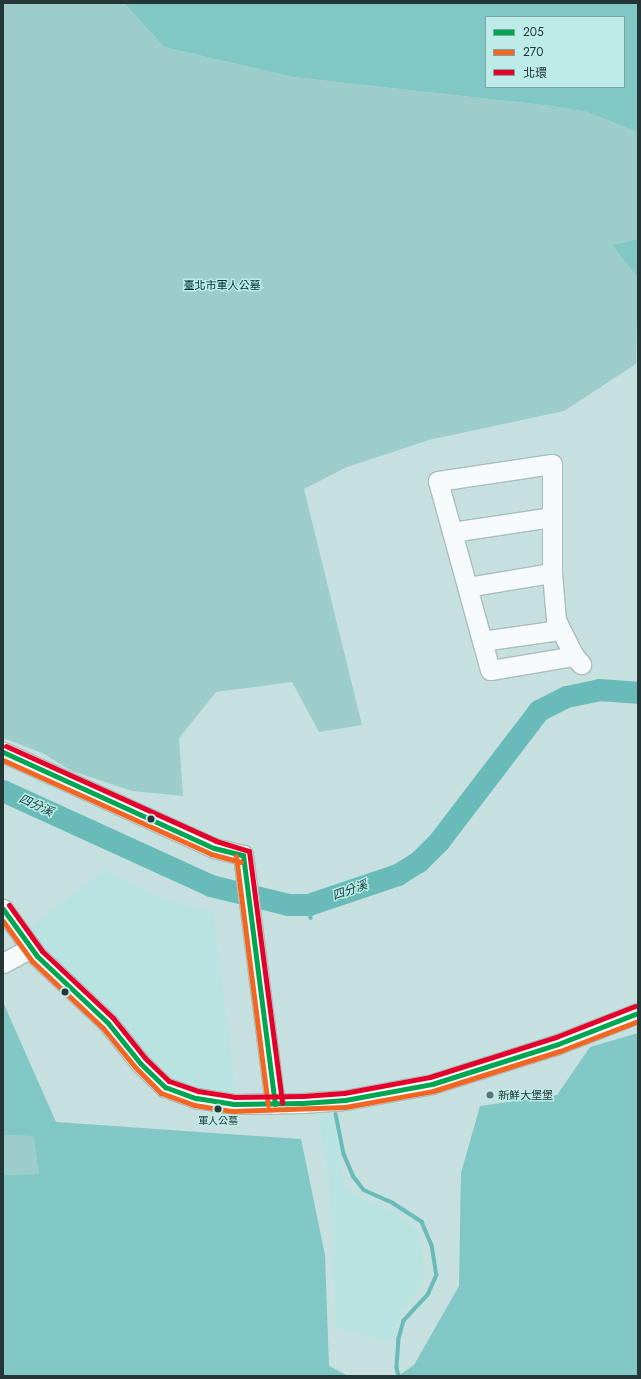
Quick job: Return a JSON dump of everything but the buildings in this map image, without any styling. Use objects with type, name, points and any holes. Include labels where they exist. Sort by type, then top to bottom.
[{"type":"street","points":[[552,464],[552,573],[556,620],[559,630],[577,660],[490,670],[452,532],[438,481],[552,464]]},
{"type":"street","points":[[452,532],[551,517]]},
{"type":"street","points":[[468,587],[552,573]]},
{"type":"street","points":[[482,641],[559,630]]},
{"type":"street","points":[[3,752],[214,848],[243,855],[275,1104]]},
{"type":"street","points":[[3,909],[32,948],[108,1023],[140,1063],[165,1087],[196,1098],[234,1104],[275,1104],[345,1100],[432,1084],[558,1044],[638,1013]]},
{"type":"street","points":[[3,963],[32,948]]},
{"type":"shaded area","points":[[124,3],[638,3],[638,132],[587,112],[552,106],[293,77],[164,47]]},
{"type":"shaded area","points":[[638,239],[638,278],[612,245]]},
{"type":"shaded area","points":[[104,870],[160,897],[198,909],[213,911],[236,1092],[200,1089],[170,1076],[145,1054],[114,1016],[56,960],[28,928]]},
{"type":"shaded area","points":[[3,1002],[56,1122],[301,1139],[325,1255],[329,1366],[348,1376],[3,1376],[3,1175],[39,1174],[33,1136],[3,1135]]},
{"type":"shaded area","points":[[638,1033],[638,1376],[398,1376],[414,1365],[459,1286],[461,1173],[480,1106],[557,1095],[590,1047]]},
{"type":"shaded area","points":[[318,1114],[333,1115],[344,1187],[360,1198],[390,1210],[418,1230],[425,1277],[395,1324],[392,1343],[336,1328],[330,1185]]},
{"type":"green space","name":"臺北市軍人公墓","points":[[3,3],[124,3],[164,47],[293,77],[552,106],[587,112],[638,132],[638,239],[612,245],[638,278],[636,364],[564,411],[429,440],[347,467],[304,489],[362,725],[319,732],[292,682],[216,692],[179,738],[183,796],[132,791],[72,771],[42,753],[3,738]]},
{"type":"green space","points":[[3,1135],[33,1136],[39,1174],[3,1175]]},
{"type":"waterway","name":"四分溪","points":[[3,791],[211,886],[289,905],[309,905],[398,875],[419,862],[439,842],[539,711],[567,697],[599,690],[638,693]]},
{"type":"waterway","points":[[309,905],[311,918]]},
{"type":"waterway","points":[[336,1114],[344,1154],[354,1177],[364,1190],[393,1203],[422,1222],[432,1245],[437,1275],[428,1295],[404,1321],[399,1338],[397,1368],[399,1376]]},
{"type":"transit line","name":"北環","points":[[6,746],[216,841],[249,851],[282,1103]]},
{"type":"transit line","name":"205","points":[[3,752],[214,848],[243,855]]},
{"type":"transit line","name":"270","points":[[3,760],[211,854],[241,862]]},
{"type":"transit line","name":"205","points":[[243,855],[275,1104]]},
{"type":"transit line","name":"270","points":[[236,856],[268,1105]]},
{"type":"transit line","name":"北環","points":[[9,905],[42,951],[113,1018],[145,1058],[169,1081],[198,1091],[234,1097],[303,1096],[344,1093],[430,1077],[556,1037],[635,1006]]},
{"type":"transit line","name":"205","points":[[3,909],[37,956],[108,1023],[140,1063],[165,1087],[196,1098],[234,1104],[303,1103],[345,1100],[432,1084],[558,1044],[638,1013]]},
{"type":"transit line","name":"270","points":[[3,921],[32,961],[103,1028],[135,1067],[161,1093],[194,1105],[233,1111],[345,1107],[433,1091],[560,1051],[638,1021]]},
{"type":"place","name":"新鮮大堡堡","points":[[490,1095]]},
{"type":"place","name":"軍人公墓","points":[[218,1109]]}]
